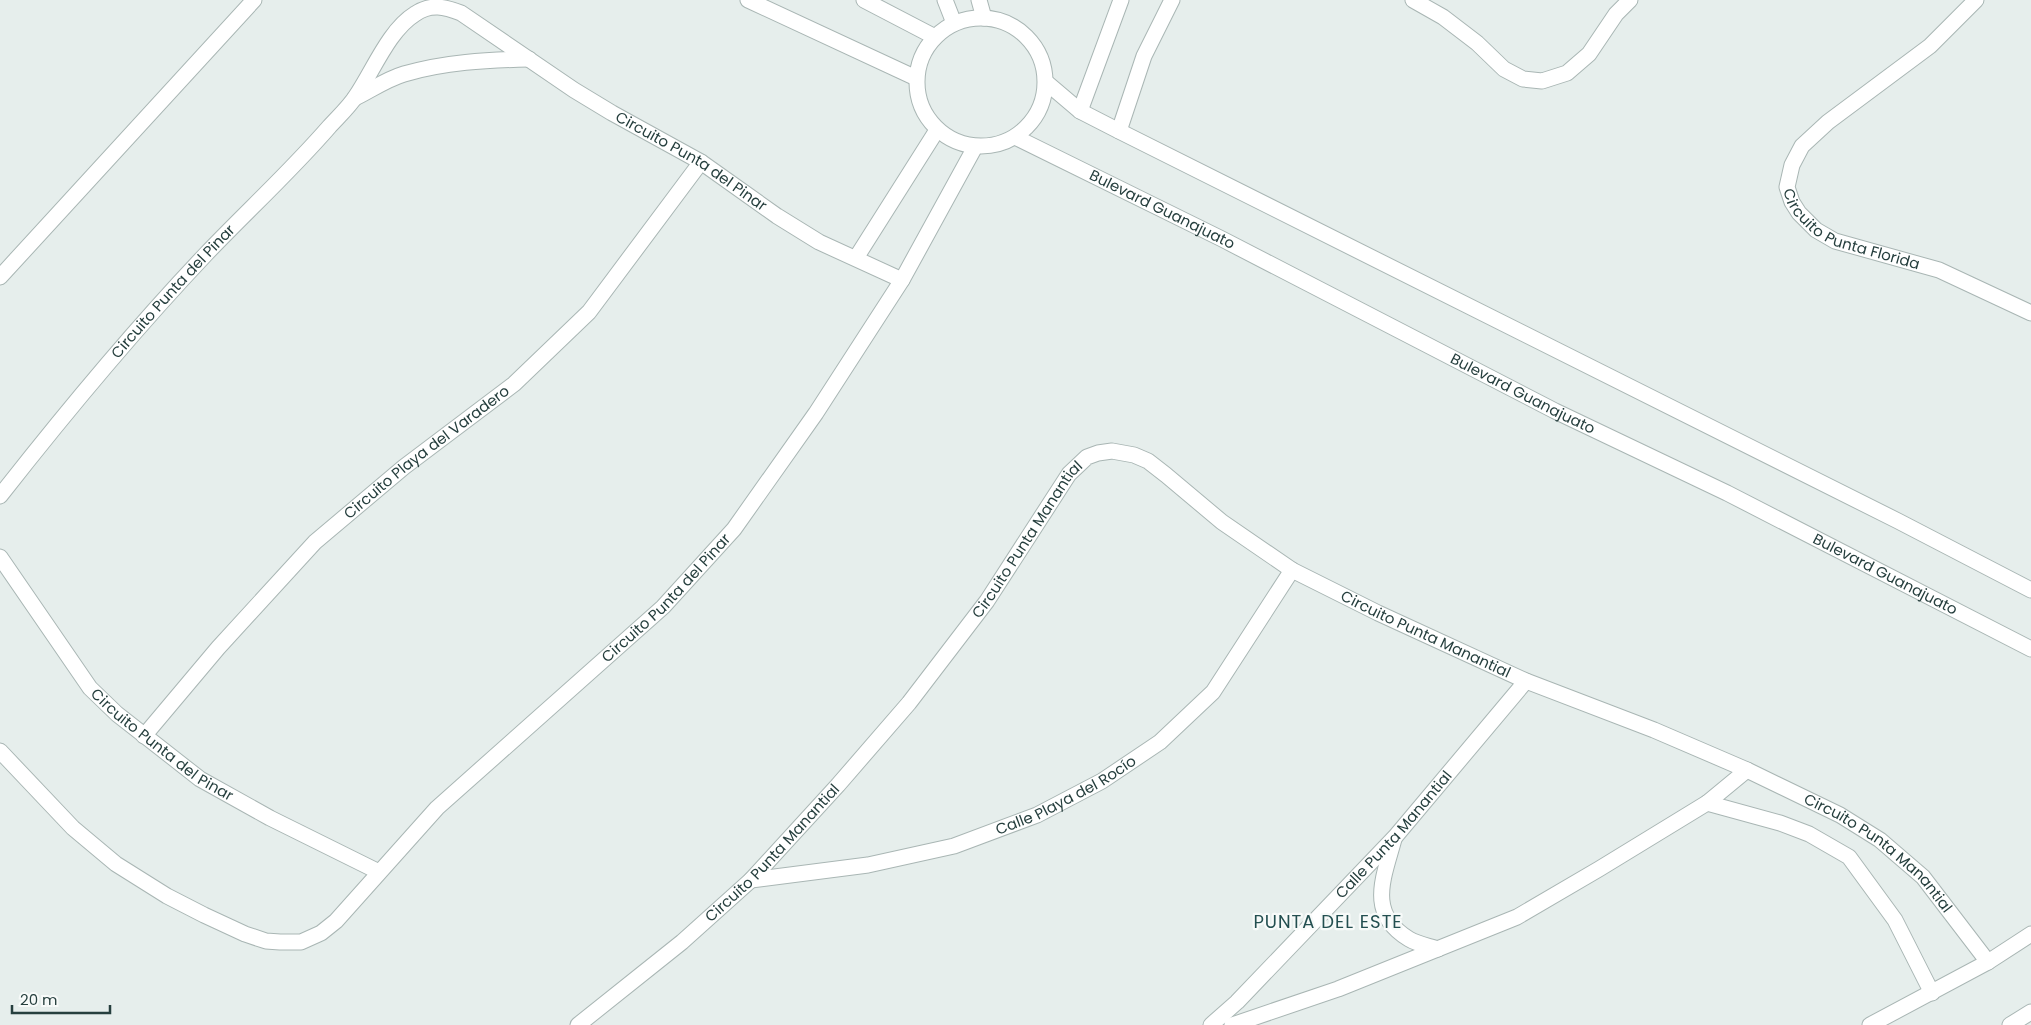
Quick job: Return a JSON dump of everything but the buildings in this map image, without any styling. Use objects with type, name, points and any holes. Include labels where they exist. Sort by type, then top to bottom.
[{"type":"street","points":[[0,277],[254,0]]},
{"type":"street","points":[[748,0],[916,78]]},
{"type":"street","points":[[864,0],[935,37]]},
{"type":"street","points":[[945,0],[954,23]]},
{"type":"street","points":[[979,0],[984,18]]},
{"type":"street","points":[[1080,111],[1122,0]]},
{"type":"street","points":[[1119,131],[1144,56],[1172,0]]},
{"type":"street","points":[[1413,0],[1444,17],[1477,43],[1504,69],[1523,79],[1542,81],[1567,73],[1589,54],[1616,14],[1630,0]]},
{"type":"street","name":"Circuito Punta Florida","points":[[1976,0],[1930,46],[1828,122],[1802,146],[1792,165],[1787,187],[1792,202],[1799,213],[1816,230],[1835,241],[1939,270],[2031,313]]},
{"type":"street","name":"Circuito Punta del Pinar","points":[[0,496],[64,414],[199,262],[297,162],[355,98],[399,29],[414,14],[428,7],[444,7],[461,14],[612,113],[701,162],[786,222],[819,242],[902,280]]},
{"type":"street","points":[[984,18],[1008,23],[1028,38],[1042,58],[1046,83],[1043,104],[1032,123],[1015,138],[996,145],[974,147],[937,130],[925,115],[918,97],[916,78],[922,56],[935,37],[954,23],[984,18]]},
{"type":"street","name":"Circuito Punta del Pinar","points":[[355,98],[402,74],[446,64],[477,60],[529,59]]},
{"type":"street","points":[[1046,83],[1080,111],[1898,521],[2031,590]]},
{"type":"street","points":[[856,258],[937,130]]},
{"type":"street","name":"Bulevard Guanajuato","points":[[1015,138],[1222,239],[1556,410],[1726,493],[2031,648]]},
{"type":"street","name":"Circuito Punta del Pinar","points":[[0,751],[73,828],[116,864],[167,896],[204,915],[259,938],[280,942],[301,942],[320,933],[336,921],[437,808],[663,607],[734,529],[816,413],[902,280],[974,147]]},
{"type":"street","name":"Circuito Playa del Varadero","points":[[144,736],[218,648],[315,542],[404,467],[514,384],[589,312],[701,162]]},
{"type":"street","name":"Circuito Punta Manantial","points":[[578,1025],[682,942],[751,880],[838,785],[909,703],[987,601],[1069,474],[1087,457],[1098,453],[1118,451],[1134,455],[1148,462],[1222,522],[1292,570],[1378,613],[1526,680],[1654,730],[1747,770],[1840,815],[1880,840],[1923,877],[1988,962]]},
{"type":"street","name":"Circuito Punta del Pinar","points":[[0,557],[90,688],[117,714],[200,780],[270,818],[379,872]]},
{"type":"street","name":"Calle Playa del Rocío","points":[[751,880],[868,865],[954,846],[1038,815],[1102,780],[1160,742],[1213,692],[1292,570]]},
{"type":"street","name":"Calle Punta Manantial","points":[[1211,1025],[1237,1002],[1395,837],[1526,680]]},
{"type":"street","points":[[1232,1025],[1338,988],[1438,950],[1517,917],[1707,803],[1747,770]]},
{"type":"street","name":"Circuito Punta Manantial","points":[[1707,803],[1780,823],[1809,834],[1849,857],[1896,920],[1932,993]]},
{"type":"street","points":[[1395,837],[1383,880],[1381,900],[1388,922],[1409,939],[1438,950]]},
{"type":"street","points":[[1870,1025],[1988,962],[2031,934]]},
{"type":"street","points":[[2010,1025],[2031,1012]]},
{"type":"district","name":"PUNTA DEL ESTE","points":[[1328,922]]}]
